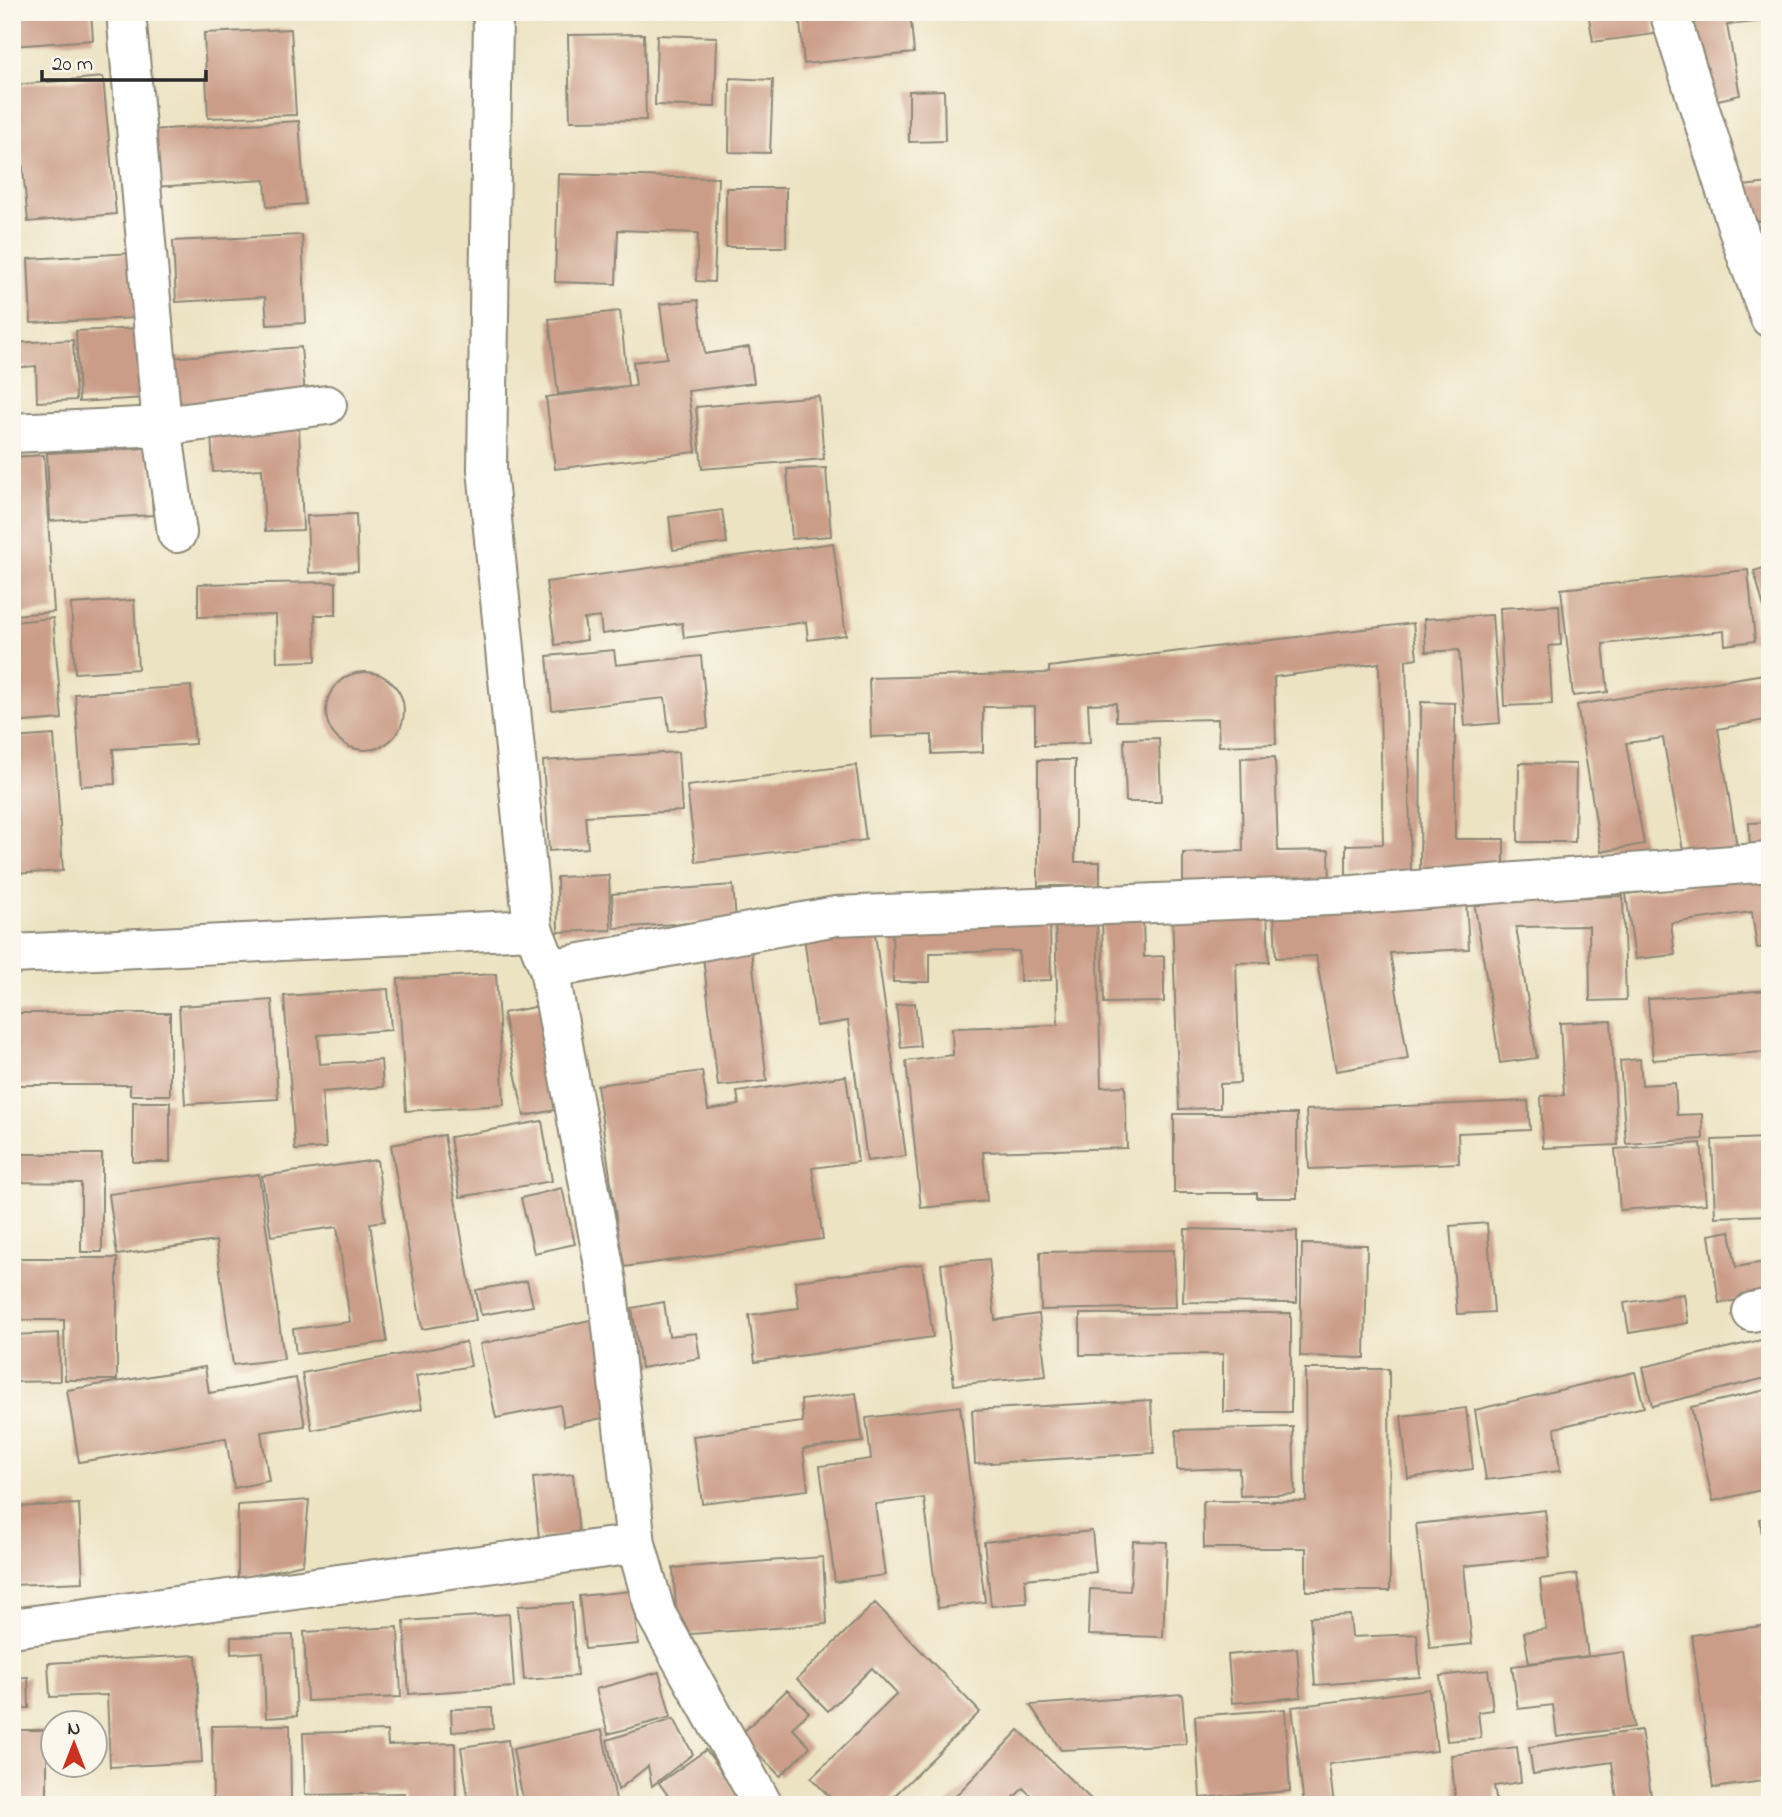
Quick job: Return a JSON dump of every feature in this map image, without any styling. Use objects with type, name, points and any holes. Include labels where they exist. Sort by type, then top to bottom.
[{"type":"street","points":[[126,12],[162,426],[177,533]]},
{"type":"street","points":[[493,12],[487,468],[533,929],[549,970],[607,1282],[636,1544],[656,1614],[763,1805]]},
{"type":"street","points":[[1669,12],[1757,251],[1770,318]]},
{"type":"street","points":[[12,433],[162,426],[327,405]]},
{"type":"street","points":[[549,970],[836,916],[1353,895],[1770,862]]},
{"type":"street","points":[[12,954],[533,929]]},
{"type":"street","points":[[12,1628],[636,1544]]},
{"type":"building","points":[[12,12],[91,12],[93,40],[12,46]]},
{"type":"building","points":[[799,12],[910,12],[914,53],[804,64]]},
{"type":"building","points":[[1588,12],[1652,12],[1655,34],[1593,42]]},
{"type":"building","points":[[1690,12],[1763,12],[1763,21],[1727,25],[1740,95],[1709,102]]},
{"type":"building","points":[[291,29],[296,115],[208,118],[204,33]]},
{"type":"building","points":[[644,34],[646,120],[570,121],[568,35]]},
{"type":"building","points":[[657,35],[717,37],[715,107],[655,105]]},
{"type":"building","points":[[103,77],[116,214],[28,222],[15,85]]},
{"type":"building","points":[[730,78],[773,80],[770,153],[729,152]]},
{"type":"building","points":[[944,90],[945,141],[909,142],[909,91]]},
{"type":"building","points":[[299,121],[305,204],[267,207],[265,180],[153,187],[150,130]]},
{"type":"building","points":[[558,174],[718,178],[714,282],[696,281],[698,233],[618,230],[616,284],[555,282]]},
{"type":"building","points":[[1770,183],[1770,220],[1746,222],[1743,186]]},
{"type":"building","points":[[726,188],[786,188],[786,247],[726,247]]},
{"type":"building","points":[[302,235],[306,323],[267,325],[265,297],[176,302],[173,241]]},
{"type":"building","points":[[133,253],[136,318],[31,323],[28,259]]},
{"type":"building","points":[[698,300],[705,354],[749,347],[754,383],[688,391],[696,452],[555,469],[546,397],[636,386],[633,362],[667,358],[660,304]]},
{"type":"building","points":[[620,311],[628,386],[558,394],[549,319]]},
{"type":"building","points":[[142,328],[145,398],[79,402],[76,331]]},
{"type":"building","points":[[73,340],[76,400],[37,402],[36,366],[12,368],[12,343]]},
{"type":"building","points":[[301,347],[305,396],[175,407],[170,358]]},
{"type":"building","points":[[819,396],[824,459],[702,469],[696,407]]},
{"type":"building","points":[[299,427],[303,530],[265,531],[262,469],[213,472],[211,431]]},
{"type":"building","points":[[149,448],[153,515],[50,521],[47,453]]},
{"type":"building","points":[[44,455],[54,612],[12,615],[12,580],[20,579],[16,526],[12,526],[12,457]]},
{"type":"building","points":[[826,468],[831,536],[792,539],[787,469]]},
{"type":"building","points":[[722,510],[727,543],[673,550],[669,517]]},
{"type":"building","points":[[356,514],[358,571],[309,573],[307,516]]},
{"type":"building","points":[[833,543],[846,635],[808,640],[806,622],[684,638],[682,623],[602,634],[600,617],[584,619],[587,640],[555,645],[546,582]]},
{"type":"building","points":[[1770,566],[1770,626],[1769,626],[1754,571]]},
{"type":"building","points":[[1748,570],[1755,641],[1725,645],[1724,631],[1603,644],[1608,692],[1573,696],[1561,589]]},
{"type":"building","points":[[336,582],[336,615],[315,615],[316,661],[277,662],[276,615],[198,617],[198,584]]},
{"type":"building","points":[[134,600],[138,669],[75,673],[71,604]]},
{"type":"building","points":[[1559,605],[1561,645],[1549,646],[1552,704],[1504,706],[1500,608]]},
{"type":"building","points":[[1492,615],[1500,723],[1465,726],[1459,650],[1426,652],[1424,619]]},
{"type":"building","points":[[53,618],[62,719],[12,723],[12,622]]},
{"type":"building","points":[[1413,623],[1417,658],[1406,660],[1411,875],[1346,876],[1346,845],[1383,844],[1379,663],[1274,677],[1276,744],[1219,746],[1218,719],[1116,721],[1116,703],[1088,704],[1090,743],[1035,745],[1035,706],[983,707],[983,752],[932,754],[932,735],[871,737],[869,678],[1049,673],[1049,667]]},
{"type":"building","points":[[614,650],[616,665],[701,656],[708,728],[669,731],[665,698],[552,710],[547,656]]},
{"type":"building","points":[[365,672],[380,675],[393,683],[401,696],[404,711],[401,726],[393,739],[380,747],[365,750],[350,747],[337,739],[329,726],[326,711],[329,696],[337,683],[350,675]]},
{"type":"building","points":[[1770,673],[1770,719],[1718,729],[1738,853],[1685,862],[1663,738],[1626,743],[1644,844],[1601,852],[1577,705]]},
{"type":"building","points":[[191,686],[195,744],[113,749],[115,784],[81,786],[75,694]]},
{"type":"building","points":[[1421,702],[1455,703],[1455,839],[1504,839],[1504,877],[1420,877]]},
{"type":"building","points":[[54,735],[63,871],[12,874],[12,738]]},
{"type":"building","points":[[1159,738],[1161,802],[1126,802],[1124,739]]},
{"type":"building","points":[[678,752],[682,811],[585,816],[588,848],[549,851],[543,761]]},
{"type":"building","points":[[1275,757],[1278,851],[1329,850],[1330,885],[1183,889],[1183,853],[1243,851],[1241,758]]},
{"type":"building","points":[[1038,760],[1075,760],[1075,862],[1100,862],[1100,886],[1038,886]]},
{"type":"building","points":[[1519,763],[1576,764],[1575,842],[1518,842]]},
{"type":"building","points":[[856,765],[866,840],[696,862],[687,786]]},
{"type":"building","points":[[1770,822],[1770,854],[1750,855],[1749,823]]},
{"type":"building","points":[[609,875],[611,930],[558,932],[557,877]]},
{"type":"building","points":[[1770,875],[1770,946],[1757,948],[1752,912],[1671,923],[1675,955],[1635,959],[1626,894]]},
{"type":"building","points":[[733,885],[736,920],[614,928],[612,894]]},
{"type":"building","points":[[1623,896],[1626,1000],[1590,1001],[1589,926],[1516,927],[1537,1058],[1500,1063],[1474,901]]},
{"type":"building","points":[[1466,901],[1469,949],[1390,953],[1408,1059],[1336,1071],[1316,956],[1276,958],[1274,909]]},
{"type":"building","points":[[1267,908],[1269,962],[1236,963],[1240,1083],[1220,1084],[1220,1108],[1179,1109],[1172,912]]},
{"type":"building","points":[[1143,915],[1144,957],[1164,956],[1164,1002],[1104,1003],[1102,916]]},
{"type":"building","points":[[1055,917],[1097,917],[1101,1087],[1125,1086],[1127,1148],[983,1152],[987,1201],[921,1208],[906,1061],[953,1055],[952,1028],[1058,1025]]},
{"type":"building","points":[[1050,920],[1051,980],[1020,981],[1019,951],[930,953],[930,982],[893,982],[892,924]]},
{"type":"building","points":[[874,927],[906,1156],[867,1161],[848,1021],[816,1026],[804,937]]},
{"type":"building","points":[[750,942],[767,1081],[718,1086],[702,948]]},
{"type":"building","points":[[496,974],[504,1105],[406,1111],[398,979]]},
{"type":"building","points":[[388,989],[391,1030],[318,1035],[320,1064],[381,1060],[383,1087],[322,1092],[326,1148],[295,1150],[284,996]]},
{"type":"building","points":[[1770,990],[1770,1095],[1767,1095],[1764,1052],[1653,1060],[1648,999]]},
{"type":"building","points":[[272,1000],[278,1099],[185,1104],[179,1006]]},
{"type":"building","points":[[915,1003],[920,1046],[901,1048],[896,1005]]},
{"type":"building","points":[[545,1005],[566,1108],[524,1116],[503,1013]]},
{"type":"building","points":[[12,1013],[170,1013],[170,1095],[130,1095],[130,1085],[12,1085]]},
{"type":"building","points":[[1611,1021],[1618,1145],[1543,1148],[1541,1096],[1564,1095],[1560,1023]]},
{"type":"building","points":[[1640,1059],[1642,1085],[1675,1083],[1677,1115],[1702,1114],[1703,1139],[1626,1144],[1620,1061]]},
{"type":"building","points":[[702,1071],[708,1110],[739,1105],[737,1092],[846,1076],[858,1162],[812,1168],[823,1239],[623,1267],[597,1085]]},
{"type":"building","points":[[1528,1101],[1530,1130],[1458,1133],[1459,1163],[1309,1169],[1306,1110]]},
{"type":"building","points":[[133,1102],[170,1102],[170,1162],[133,1162]]},
{"type":"building","points":[[1174,1114],[1297,1114],[1297,1198],[1257,1198],[1257,1193],[1174,1193]]},
{"type":"building","points":[[542,1121],[552,1181],[460,1197],[450,1137]]},
{"type":"building","points":[[444,1135],[476,1320],[422,1329],[391,1145]]},
{"type":"building","points":[[1770,1138],[1770,1215],[1715,1217],[1712,1140]]},
{"type":"building","points":[[1701,1143],[1706,1204],[1620,1210],[1615,1149]]},
{"type":"building","points":[[12,1154],[102,1154],[102,1252],[81,1252],[81,1183],[12,1182]]},
{"type":"building","points":[[377,1160],[385,1221],[370,1223],[387,1342],[296,1354],[293,1329],[350,1322],[337,1227],[271,1236],[262,1176]]},
{"type":"building","points":[[259,1174],[284,1359],[233,1365],[216,1241],[117,1255],[109,1194]]},
{"type":"building","points":[[562,1188],[575,1244],[534,1253],[521,1198]]},
{"type":"building","points":[[1487,1223],[1494,1312],[1457,1314],[1450,1226]]},
{"type":"building","points":[[1185,1229],[1297,1231],[1297,1303],[1183,1302]]},
{"type":"building","points":[[1730,1231],[1736,1267],[1770,1261],[1770,1295],[1719,1303],[1709,1235]]},
{"type":"building","points":[[1302,1244],[1367,1245],[1365,1358],[1300,1356]]},
{"type":"building","points":[[1174,1250],[1176,1307],[1041,1310],[1040,1252]]},
{"type":"building","points":[[12,1258],[117,1258],[117,1380],[65,1380],[64,1320],[12,1320]]},
{"type":"building","points":[[989,1259],[995,1320],[1039,1314],[1046,1376],[954,1385],[941,1264]]},
{"type":"building","points":[[922,1264],[933,1337],[755,1362],[749,1315],[799,1308],[795,1281]]},
{"type":"building","points":[[527,1281],[533,1306],[481,1315],[476,1290]]},
{"type":"building","points":[[1684,1294],[1688,1323],[1629,1333],[1624,1303]]},
{"type":"building","points":[[664,1302],[669,1336],[696,1333],[700,1358],[641,1368],[632,1308]]},
{"type":"building","points":[[1291,1313],[1291,1412],[1223,1412],[1223,1354],[1080,1355],[1080,1314]]},
{"type":"building","points":[[595,1319],[617,1415],[564,1426],[560,1405],[496,1418],[480,1344]]},
{"type":"building","points":[[59,1333],[60,1381],[12,1382],[12,1335]]},
{"type":"building","points":[[1770,1338],[1770,1377],[1652,1406],[1643,1367]]},
{"type":"building","points":[[466,1342],[471,1366],[416,1376],[422,1409],[312,1430],[302,1373]]},
{"type":"building","points":[[205,1367],[209,1393],[296,1378],[305,1426],[261,1432],[269,1481],[234,1488],[226,1438],[79,1462],[67,1390]]},
{"type":"building","points":[[1305,1369],[1389,1369],[1390,1591],[1306,1591],[1306,1548],[1204,1548],[1203,1501],[1306,1501]]},
{"type":"building","points":[[1635,1372],[1644,1407],[1555,1428],[1560,1471],[1486,1480],[1475,1410]]},
{"type":"building","points":[[1770,1389],[1770,1488],[1713,1501],[1691,1407]]},
{"type":"building","points":[[856,1393],[863,1442],[803,1449],[808,1490],[702,1503],[693,1436],[803,1422],[801,1400]]},
{"type":"building","points":[[1151,1400],[1154,1453],[975,1464],[972,1410]]},
{"type":"building","points":[[960,1406],[985,1602],[938,1608],[924,1498],[875,1504],[885,1575],[835,1582],[820,1466],[871,1459],[866,1418]]},
{"type":"building","points":[[1466,1408],[1473,1469],[1408,1478],[1401,1416]]},
{"type":"building","points":[[1293,1427],[1295,1494],[1240,1496],[1239,1468],[1177,1470],[1176,1430]]},
{"type":"building","points":[[573,1474],[579,1534],[539,1538],[533,1478]]},
{"type":"building","points":[[309,1500],[303,1564],[238,1579],[238,1505]]},
{"type":"building","points":[[79,1504],[83,1582],[12,1585],[12,1507]]},
{"type":"building","points":[[1545,1510],[1550,1557],[1464,1566],[1472,1644],[1430,1648],[1416,1524]]},
{"type":"building","points":[[1770,1517],[1770,1552],[1764,1552],[1760,1519]]},
{"type":"building","points":[[1092,1531],[1096,1572],[1025,1579],[1027,1603],[991,1606],[984,1542]]},
{"type":"building","points":[[1133,1541],[1167,1542],[1163,1637],[1088,1635],[1090,1589],[1130,1591]]},
{"type":"building","points":[[823,1557],[827,1624],[678,1635],[673,1568]]},
{"type":"building","points":[[1577,1574],[1588,1656],[1529,1663],[1524,1632],[1546,1629],[1540,1579]]},
{"type":"building","points":[[632,1591],[638,1644],[585,1649],[579,1596]]},
{"type":"building","points":[[572,1603],[577,1676],[524,1680],[518,1606]]},
{"type":"building","points":[[875,1603],[980,1712],[885,1805],[838,1805],[811,1778],[897,1694],[872,1668],[828,1711],[797,1679]]},
{"type":"building","points":[[509,1614],[514,1687],[409,1694],[404,1621]]},
{"type":"building","points":[[1350,1615],[1352,1637],[1417,1634],[1420,1677],[1315,1685],[1310,1617]]},
{"type":"building","points":[[1770,1625],[1770,1695],[1765,1696],[1770,1729],[1770,1780],[1713,1788],[1692,1635]]},
{"type":"building","points":[[398,1627],[401,1697],[307,1701],[304,1632]]},
{"type":"building","points":[[293,1635],[297,1716],[266,1718],[263,1652],[231,1654],[231,1637]]},
{"type":"building","points":[[1297,1648],[1301,1697],[1232,1703],[1228,1655]]},
{"type":"building","points":[[1624,1652],[1634,1727],[1557,1737],[1553,1705],[1518,1709],[1512,1666]]},
{"type":"building","points":[[196,1655],[202,1762],[110,1767],[107,1695],[50,1697],[48,1663]]},
{"type":"building","points":[[1488,1670],[1493,1710],[1478,1712],[1481,1738],[1447,1741],[1440,1676]]},
{"type":"building","points":[[659,1672],[671,1717],[608,1734],[596,1689]]},
{"type":"building","points":[[28,1677],[29,1708],[12,1709],[12,1678]]},
{"type":"building","points":[[1429,1689],[1437,1751],[1329,1764],[1334,1805],[1304,1805],[1292,1707]]},
{"type":"building","points":[[787,1690],[809,1712],[792,1728],[810,1747],[780,1776],[740,1735]]},
{"type":"building","points":[[1182,1694],[1186,1744],[1061,1750],[1030,1705]]},
{"type":"building","points":[[492,1708],[493,1729],[452,1732],[451,1709]]},
{"type":"building","points":[[1285,1709],[1290,1791],[1200,1798],[1195,1716]]},
{"type":"building","points":[[674,1719],[693,1754],[652,1786],[648,1766],[618,1790],[607,1740]]},
{"type":"building","points":[[290,1725],[291,1800],[213,1801],[212,1726]]},
{"type":"building","points":[[12,1730],[38,1730],[38,1778],[47,1778],[47,1805],[12,1805]]},
{"type":"building","points":[[602,1730],[617,1805],[524,1805],[513,1749]]},
{"type":"building","points":[[1019,1730],[1097,1805],[1041,1805],[1023,1788],[1007,1805],[947,1805]]},
{"type":"building","points":[[1641,1730],[1651,1795],[1617,1800],[1612,1762],[1533,1774],[1529,1747]]},
{"type":"building","points":[[387,1731],[388,1745],[455,1743],[456,1805],[406,1805],[405,1793],[305,1795],[303,1733]]},
{"type":"building","points":[[508,1740],[517,1805],[469,1805],[461,1747]]},
{"type":"building","points":[[1517,1747],[1521,1782],[1494,1786],[1497,1805],[1456,1805],[1451,1755]]},
{"type":"building","points":[[706,1750],[744,1801],[740,1805],[675,1805],[659,1783]]}]
